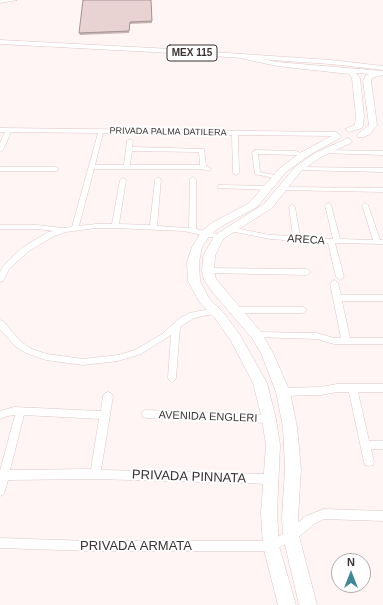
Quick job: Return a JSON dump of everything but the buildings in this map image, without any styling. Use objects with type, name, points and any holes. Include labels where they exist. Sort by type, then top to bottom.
[{"type":"main road","name":"MEX 115","points":[[0,37],[319,55],[383,61]]},
{"type":"main road","name":"MEX 115","points":[[0,42],[331,62],[382,71]]},
{"type":"main road","points":[[247,57],[277,64],[382,71]]},
{"type":"main road","points":[[288,605],[271,546],[269,512],[273,445],[269,419],[260,384],[236,338],[215,311],[206,303],[194,281],[193,262],[197,247],[206,233],[216,225],[253,205],[283,170],[303,155],[359,126],[360,116],[356,78],[352,72],[347,69]]},
{"type":"main road","points":[[308,605],[291,536],[290,516],[293,469],[290,427],[283,392],[267,353],[257,335],[210,280],[208,271],[209,256],[219,236],[268,206],[298,169],[324,152],[342,135],[356,131],[361,135],[368,132],[372,125],[367,81],[369,78],[382,71]]},
{"type":"street","points":[[0,1],[14,0]]},
{"type":"street","name":"PRIVADA PALMA DATILERA","points":[[0,130],[342,135]]},
{"type":"street","points":[[0,150],[9,130]]},
{"type":"street","points":[[75,228],[101,131]]},
{"type":"street","points":[[235,133],[236,173]]},
{"type":"street","points":[[127,167],[130,141]]},
{"type":"street","points":[[91,167],[206,168],[202,150],[129,149]]},
{"type":"street","points":[[278,177],[257,173],[255,152],[296,153],[303,155]]},
{"type":"street","points":[[324,152],[383,153]]},
{"type":"street","points":[[0,169],[56,169]]},
{"type":"street","points":[[298,169],[383,170]]},
{"type":"street","points":[[153,227],[158,179]]},
{"type":"street","points":[[192,230],[193,179]]},
{"type":"street","points":[[115,226],[123,180]]},
{"type":"street","points":[[220,187],[268,188]]},
{"type":"street","points":[[283,189],[383,190]]},
{"type":"street","points":[[328,205],[334,241],[337,298],[346,340]]},
{"type":"street","points":[[365,205],[380,242]]},
{"type":"street","points":[[292,207],[297,239]]},
{"type":"street","points":[[0,279],[6,268],[26,249],[51,234],[75,228],[96,226],[153,227],[192,230],[219,236]]},
{"type":"street","points":[[0,227],[37,227],[66,230]]},
{"type":"street","name":"ARECA","points":[[230,229],[270,237],[380,242]]},
{"type":"street","points":[[208,271],[307,272]]},
{"type":"street","points":[[337,298],[383,298]]},
{"type":"street","points":[[235,310],[303,310]]},
{"type":"street","points":[[0,323],[18,344],[29,351],[46,357],[83,362],[118,358],[138,352],[165,336],[183,320],[192,315],[215,311]]},
{"type":"street","points":[[172,378],[176,326]]},
{"type":"street","points":[[257,335],[317,336],[334,341],[383,341]]},
{"type":"street","points":[[283,392],[321,391],[337,388],[383,388]]},
{"type":"street","points":[[353,388],[369,462]]},
{"type":"street","points":[[95,474],[108,396]]},
{"type":"street","points":[[0,415],[6,412],[20,412],[104,415]]},
{"type":"street","points":[[0,491],[20,412]]},
{"type":"street","name":"AVENIDA ENGLERI","points":[[146,414],[269,419]]},
{"type":"street","points":[[366,445],[383,445]]},
{"type":"street","name":"PRIVADA PINNATA","points":[[4,475],[95,474],[272,479]]},
{"type":"street","points":[[271,546],[291,536],[310,520],[324,514],[383,516]]},
{"type":"street","name":"PRIVADA ARMATA","points":[[0,543],[91,546],[271,546]]}]
